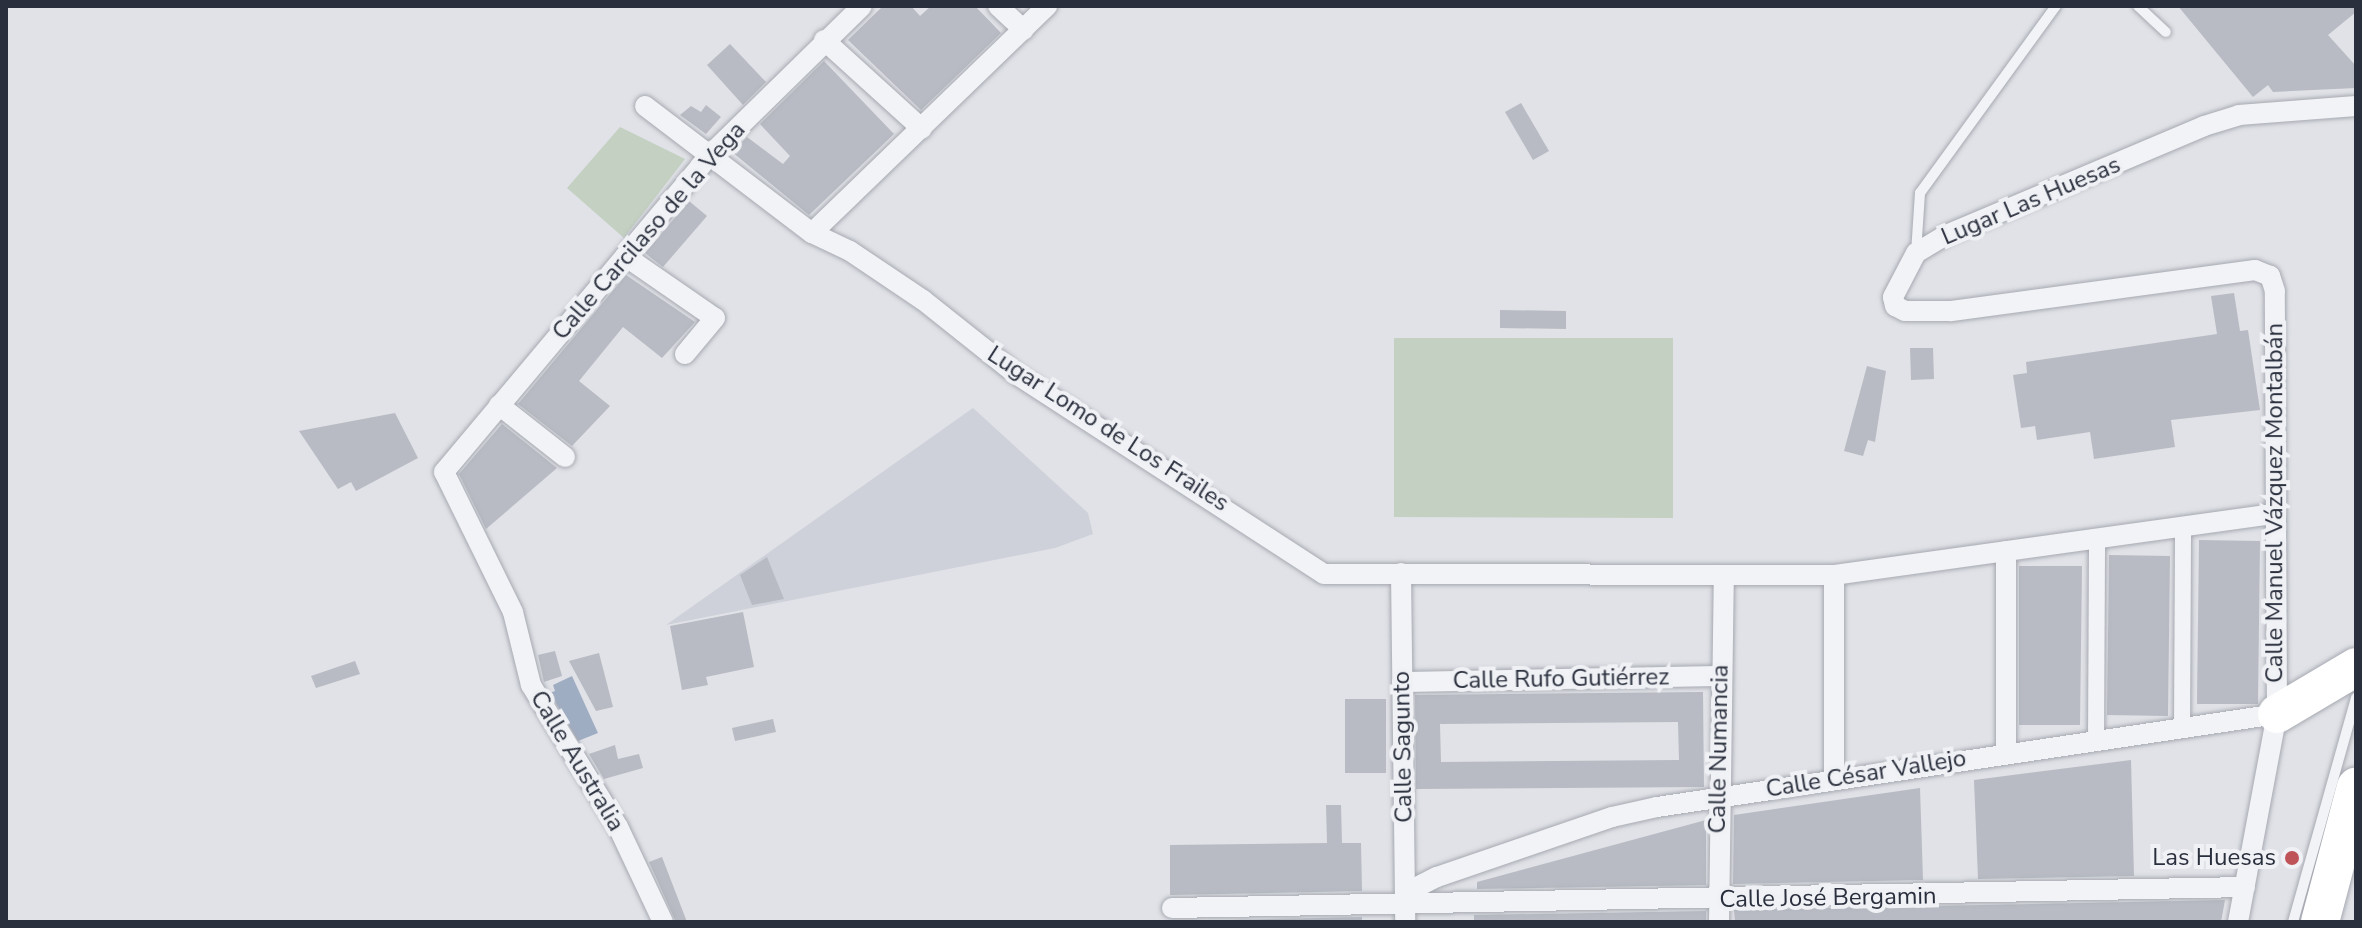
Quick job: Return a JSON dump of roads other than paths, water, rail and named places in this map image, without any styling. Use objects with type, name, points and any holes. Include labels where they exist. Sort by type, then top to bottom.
[{"type":"highway","points":[[2277,714],[2356,667]]},
{"type":"highway","points":[[2320,922],[2356,787]]},
{"type":"street","name":"Calle Carcilaso de la Vega","points":[[447,466],[711,154],[862,6]]},
{"type":"street","points":[[998,6],[1024,30]]},
{"type":"street","points":[[812,233],[1047,6]]},
{"type":"street","points":[[824,40],[922,129]]},
{"type":"street","name":"Lugar Lomo de Los Frailes","points":[[645,106],[812,233],[862,259],[1016,374],[1324,574],[1401,573]]},
{"type":"street","name":"Lugar Las Huesas","points":[[2275,291],[2270,276],[2255,270],[1950,311],[1905,311],[1895,306],[1893,297],[1916,253],[1944,236],[2204,126],[2239,115],[2356,106]]},
{"type":"street","points":[[625,256],[715,318],[685,354]]},
{"type":"street","name":"Calle Manuel Vázquez Montalbán","points":[[2238,922],[2277,714],[2275,291]]},
{"type":"street","points":[[499,405],[565,457]]},
{"type":"street","name":"Calle Australia","points":[[447,466],[444,479],[513,612],[531,685],[618,827],[663,922]]},
{"type":"street","points":[[1401,573],[1834,575],[2275,514]]},
{"type":"street","points":[[2182,729],[2183,527]]},
{"type":"street","points":[[2096,741],[2097,539]]},
{"type":"street","points":[[2006,551],[2006,752]]},
{"type":"street","name":"Calle Sagunto","points":[[1401,573],[1406,913]]},
{"type":"street","points":[[1834,575],[1834,779]]},
{"type":"street","name":"Calle Numancia","points":[[1719,922],[1718,797],[1724,576]]},
{"type":"street","name":"Calle Rufo Gutiérrez","points":[[1402,682],[1720,676]]},
{"type":"street","name":"Calle César Vallejo","points":[[1406,913],[1417,887],[1437,877],[1612,817],[1718,797],[2006,752],[2277,714]]},
{"type":"street","points":[[1405,854],[1437,877]]},
{"type":"street","points":[[1459,904],[1452,890],[1464,869]]},
{"type":"street","name":"Calle José Bergamin","points":[[1172,908],[1406,913],[1459,904],[1719,901],[2245,887]]},
{"type":"lane","points":[[1916,253],[1920,193],[2056,6]]},
{"type":"lane","points":[[2138,6],[2166,32]]},
{"type":"lane","points":[[2293,922],[2356,698]]},
{"type":"water","points":[[572,676],[598,733],[578,741],[550,693],[555,691],[553,685]]},
{"type":"place","name":"Las Huesas","points":[[2292,858]]}]
